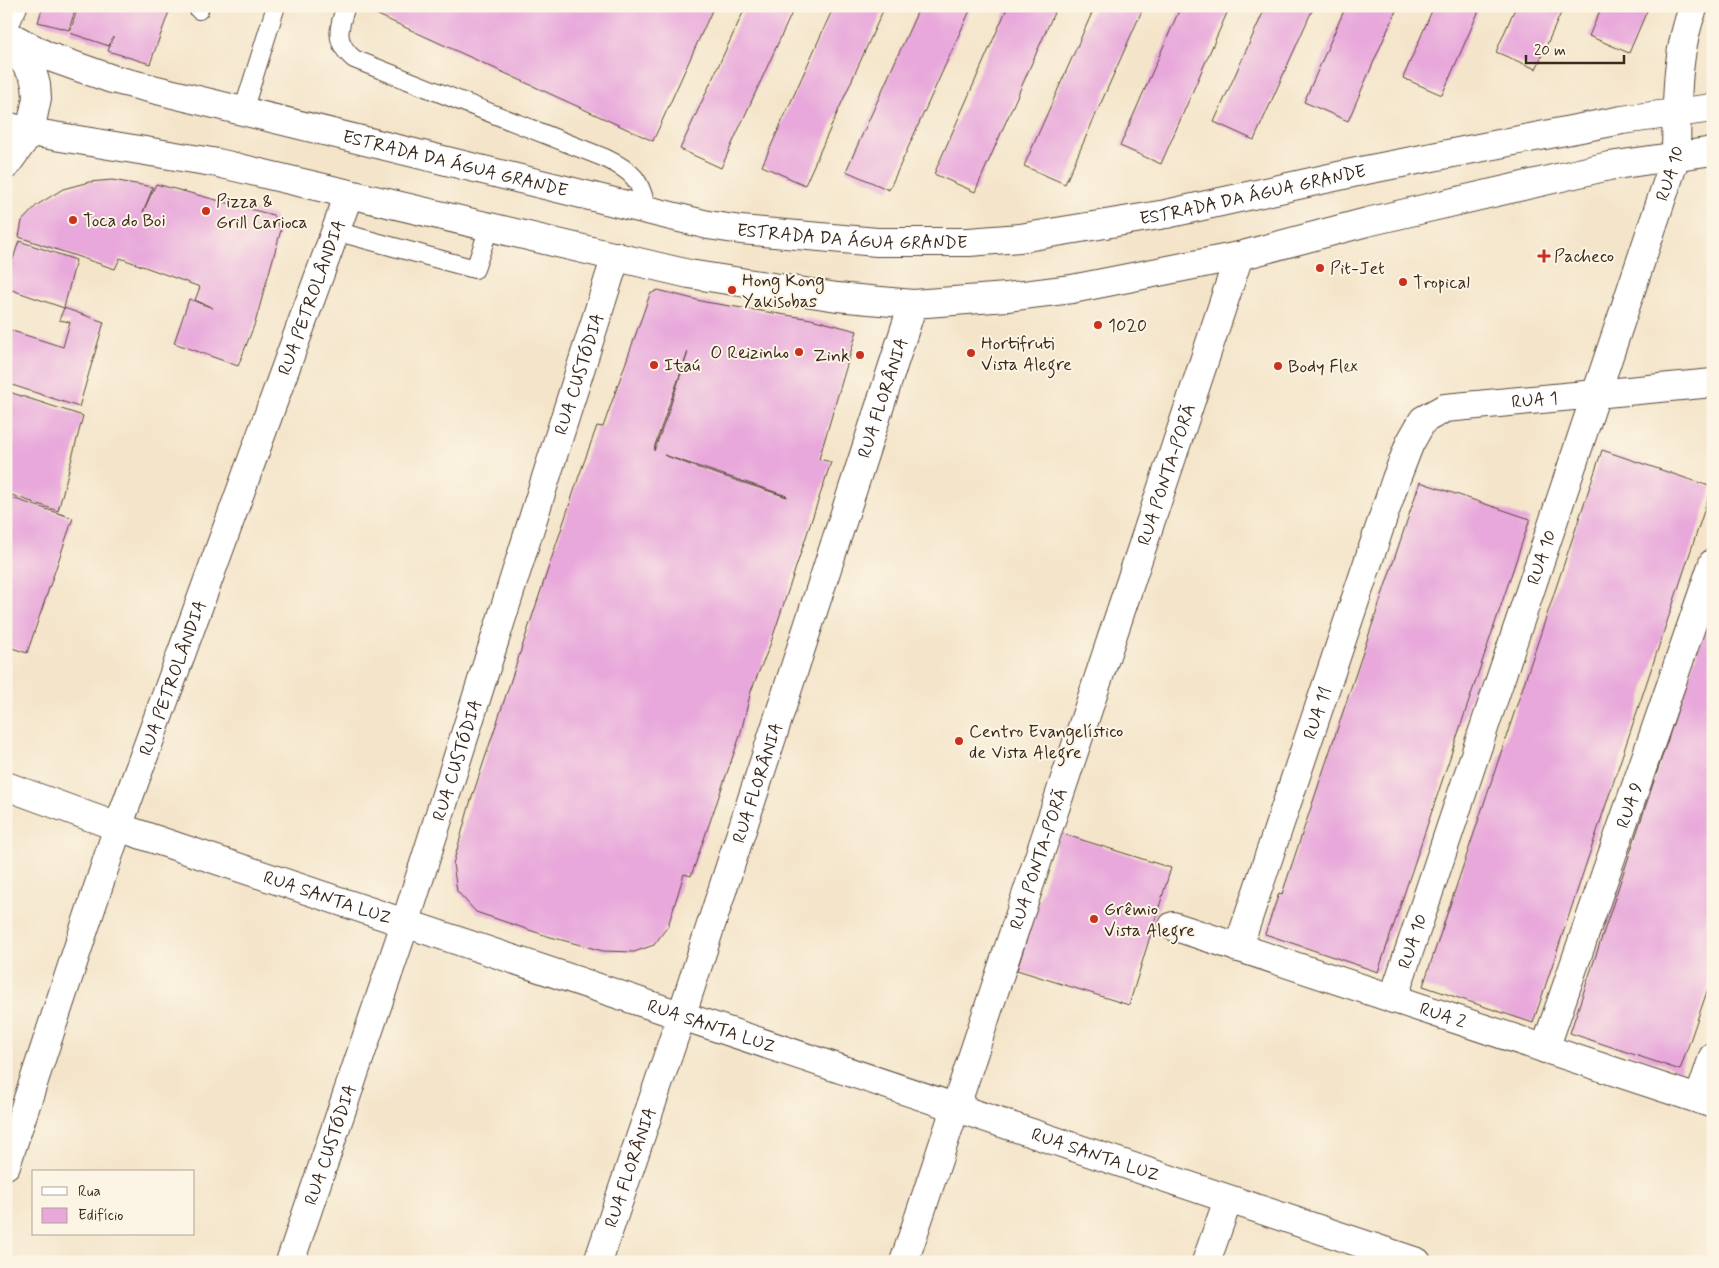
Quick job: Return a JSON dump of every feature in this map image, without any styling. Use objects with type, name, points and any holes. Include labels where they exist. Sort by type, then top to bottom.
[{"type":"street","points":[[6,21],[13,6]]},
{"type":"street","name":"RUA 10","points":[[1393,999],[1676,156],[1676,112],[1682,42],[1694,6]]},
{"type":"street","name":"ESTRADA DA ÁGUA GRANDE","points":[[6,34],[47,56],[112,79],[647,210],[741,230],[877,242],[969,242],[1020,238],[1166,214],[1366,170],[1622,120],[1713,108]]},
{"type":"street","points":[[6,38],[33,74],[37,98],[18,129],[6,165]]},
{"type":"street","points":[[18,129],[218,163],[689,274],[837,297],[913,304],[1007,298],[1072,289],[1239,256],[1367,222],[1590,171],[1713,151]]},
{"type":"street","name":"RUA PETROLÂNDIA","points":[[6,1165],[118,828],[349,194]]},
{"type":"street","name":"RUA CUSTÓDIA","points":[[290,1262],[405,924],[616,256]]},
{"type":"street","name":"RUA PONTA-PORÃ","points":[[904,1262],[1239,256]]},
{"type":"street","name":"RUA FLORÂNIA","points":[[598,1262],[681,1017],[913,304]]},
{"type":"street","name":"RUA 1","points":[[1396,479],[1410,443],[1424,420],[1446,408],[1713,384]]},
{"type":"street","name":"RUA 11","points":[[1238,948],[1396,479]]},
{"type":"street","name":"RUA 9","points":[[1545,1049],[1713,563]]},
{"type":"street","name":"RUA SANTA LUZ","points":[[6,786],[118,828],[954,1109],[1417,1262]]},
{"type":"street","name":"RUA 2","points":[[1173,926],[1706,1102]]},
{"type":"street","points":[[1706,1102],[1713,1057]]},
{"type":"street","points":[[1206,1262],[1228,1200]]},
{"type":"lane","points":[[243,111],[276,6]]},
{"type":"lane","points":[[346,6],[338,28],[343,50],[354,59],[605,158],[625,168],[635,177],[642,189],[647,210]]},
{"type":"lane","points":[[335,231],[475,269],[489,228]]},
{"type":"building","points":[[43,6],[76,6],[69,30],[38,22]]},
{"type":"building","points":[[78,6],[171,6],[150,64],[108,51],[113,37],[109,46],[70,33]]},
{"type":"building","points":[[366,6],[714,6],[653,141],[365,9]]},
{"type":"building","points":[[746,6],[795,6],[721,168],[680,149]]},
{"type":"building","points":[[834,6],[885,6],[805,185],[762,166]]},
{"type":"building","points":[[920,6],[972,6],[889,190],[846,171]]},
{"type":"building","points":[[1008,6],[1057,6],[975,192],[934,174]]},
{"type":"building","points":[[1095,6],[1144,6],[1065,184],[1024,166]]},
{"type":"building","points":[[1181,6],[1230,6],[1161,164],[1120,146]]},
{"type":"building","points":[[1266,6],[1314,6],[1254,140],[1214,122]]},
{"type":"building","points":[[1346,6],[1398,6],[1348,121],[1304,102]]},
{"type":"building","points":[[1434,6],[1481,6],[1442,95],[1403,78]]},
{"type":"building","points":[[1516,6],[1564,6],[1536,69],[1496,52]]},
{"type":"building","points":[[1602,6],[1649,6],[1629,53],[1589,36]]},
{"type":"building","points":[[112,180],[153,187],[143,212],[156,184],[273,215],[281,230],[255,323],[238,366],[174,343],[189,299],[213,308],[195,300],[200,287],[120,258],[115,269],[19,237],[22,221],[37,205],[63,189],[89,182]]},
{"type":"building","points":[[19,241],[76,260],[64,308],[6,288],[6,280]]},
{"type":"building","points":[[658,290],[705,302],[811,319],[857,331],[819,459],[831,462],[770,645],[751,691],[740,736],[691,876],[684,874],[668,926],[654,945],[634,952],[603,951],[547,936],[476,912],[457,891],[453,864],[470,803],[579,476],[597,426],[603,427],[650,294]],"holes":[[[688,352],[668,413],[654,451],[655,445]],[[664,455],[787,496],[787,497],[704,470]]]},
{"type":"building","points":[[64,308],[104,322],[79,407],[6,383],[6,329],[63,347],[70,322],[59,320]]},
{"type":"building","points":[[6,391],[83,416],[58,511],[6,493]]},
{"type":"building","points":[[1602,450],[1712,487],[1533,1023],[1423,986]]},
{"type":"building","points":[[1420,482],[1530,519],[1378,972],[1265,934],[1279,893],[1282,894]]},
{"type":"building","points":[[6,496],[73,518],[27,653],[6,646]]},
{"type":"building","points":[[1712,607],[1713,974],[1680,1070],[1570,1033]]},
{"type":"building","name":"Grêmio Vista Alegre","points":[[1060,833],[1171,868],[1129,1005],[1017,970]]},
{"type":"place","name":"Pizza & Grill Carioca","points":[[206,211]]},
{"type":"place","name":"Toca do Boi","points":[[73,220]]},
{"type":"place","name":"Pacheco","points":[[1544,256]]},
{"type":"place","name":"Pit-Jet","points":[[1320,268]]},
{"type":"place","name":"Tropical","points":[[1403,282]]},
{"type":"place","name":"Hong Kong Yakisobas","points":[[732,290]]},
{"type":"place","name":"1020","points":[[1098,325]]},
{"type":"place","name":"O Reizinho","points":[[799,352]]},
{"type":"place","name":"Hortifruti Vista Alegre","points":[[971,353]]},
{"type":"place","name":"Zink","points":[[860,355]]},
{"type":"place","name":"Itaú","points":[[654,365]]},
{"type":"place","name":"Body Flex","points":[[1278,366]]},
{"type":"place","name":"Centro Evangelístico de Vista Alegre","points":[[959,741]]},
{"type":"place","name":"Grêmio Vista Alegre","points":[[1094,919]]}]
